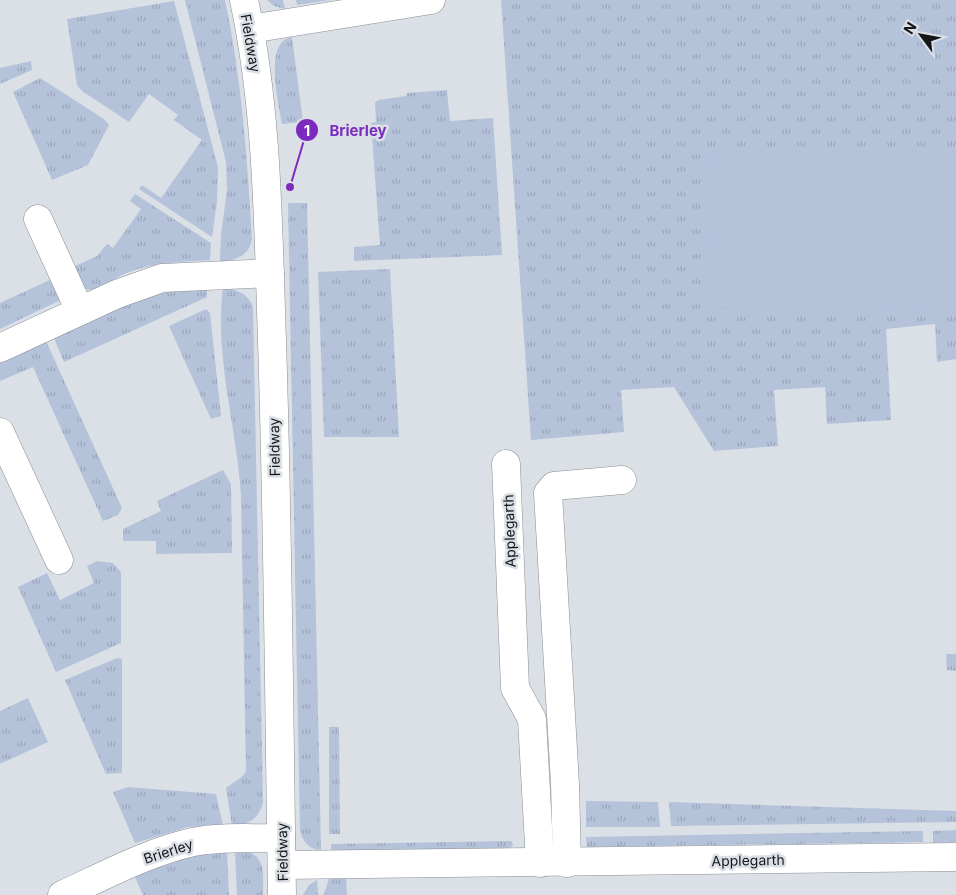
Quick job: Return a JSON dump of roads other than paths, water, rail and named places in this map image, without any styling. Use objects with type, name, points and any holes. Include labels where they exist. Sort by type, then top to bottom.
[{"type":"street","name":"Fieldway","points":[[244,0],[250,29],[264,148],[270,273],[282,895]]},
{"type":"street","points":[[250,29],[431,0]]},
{"type":"street","points":[[38,219],[80,311]]},
{"type":"street","points":[[0,348],[117,294],[162,278],[270,273]]},
{"type":"street","points":[[0,432],[59,560]]},
{"type":"street","name":"Applegarth","points":[[506,464],[515,688],[532,719],[540,863]]},
{"type":"street","points":[[567,863],[565,784],[548,493],[554,486],[622,480]]},
{"type":"street","name":"Brierley","points":[[62,895],[138,861],[179,846],[209,840],[282,838]]},
{"type":"street","name":"Applegarth","points":[[282,865],[956,857]]},
{"type":"place","name":"Brierley","points":[[290,187]]}]
